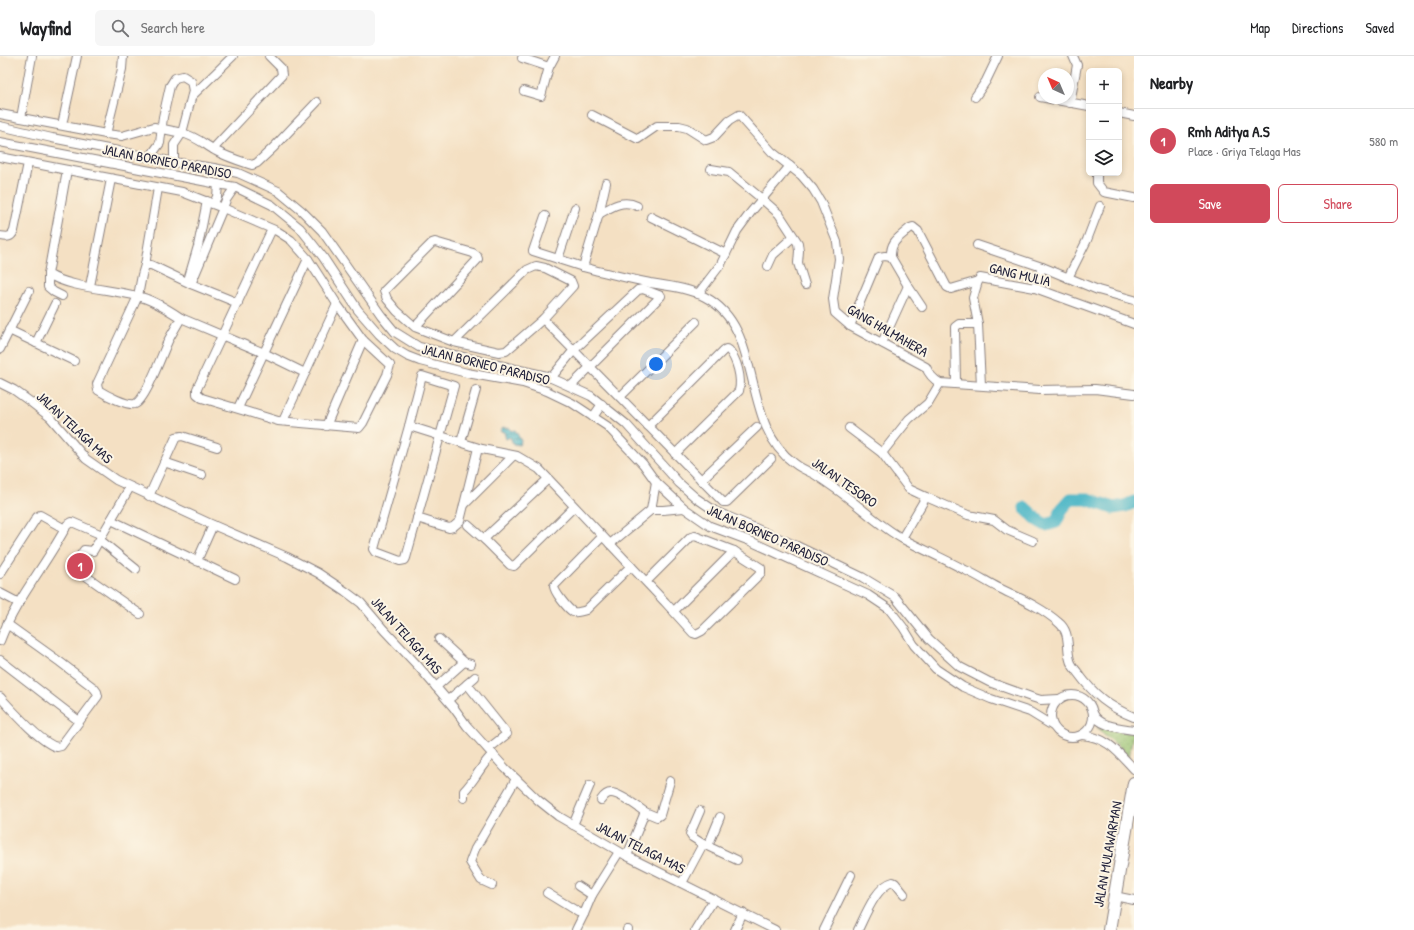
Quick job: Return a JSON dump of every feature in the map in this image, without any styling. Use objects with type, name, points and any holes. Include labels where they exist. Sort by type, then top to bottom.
[{"type":"highway","name":"JALAN MULAWARMAN","points":[[1109,930],[1134,783]]},
{"type":"street","points":[[21,118],[32,56]]},
{"type":"street","points":[[62,125],[77,56]]},
{"type":"street","points":[[106,134],[122,69],[123,56]]},
{"type":"street","points":[[192,97],[233,56]]},
{"type":"street","points":[[213,149],[282,75],[281,68],[269,56]]},
{"type":"street","points":[[524,91],[541,96],[549,67],[555,56]]},
{"type":"street","points":[[975,97],[986,81],[998,56]]},
{"type":"street","points":[[1073,56],[1077,65],[1074,81]]},
{"type":"street","points":[[522,58],[549,67]]},
{"type":"street","points":[[150,157],[160,143],[163,129],[163,117],[170,86],[175,78],[183,76],[191,81],[194,91],[182,133],[174,145],[174,162]]},
{"type":"street","points":[[0,114],[122,136],[154,127],[189,135],[227,156],[252,165],[258,163],[318,102]]},
{"type":"street","points":[[1074,104],[1086,106]]},
{"type":"street","points":[[1122,114],[1134,116]]},
{"type":"street","name":"GANG HALMAHERA","points":[[592,115],[638,139],[657,126],[679,126],[687,128],[706,140],[714,137],[729,121],[739,115],[772,152],[801,175],[813,189],[821,202],[834,233],[836,242],[838,259],[834,308],[835,313],[850,326],[926,367],[929,374],[940,383]]},
{"type":"street","name":"JALAN BORNEO PARADISO","points":[[0,126],[52,138],[238,173],[278,191],[302,211],[322,231],[381,316],[395,332],[408,341],[432,350],[551,378],[591,396],[626,424],[679,483],[696,498],[715,511],[795,545],[862,577],[894,597],[929,639],[960,667],[990,682],[1031,697],[1041,700],[1059,699]]},
{"type":"street","name":"JALAN BORNEO PARADISO","points":[[0,142],[235,187],[272,205],[300,228],[323,257],[358,310],[378,334],[395,349],[420,361],[462,372],[523,384],[547,391],[572,403],[607,426],[643,464],[656,482],[684,508],[710,526],[750,541],[868,595],[889,609],[903,627],[914,645],[936,669],[963,687],[1030,712],[1053,726]]},
{"type":"street","points":[[160,143],[167,142],[174,145]]},
{"type":"street","points":[[110,163],[113,150]]},
{"type":"street","points":[[0,157],[182,192],[272,229],[291,240],[308,259],[337,304],[363,340],[390,365],[387,375],[363,423],[359,428],[283,421],[202,398],[198,394],[197,389],[272,229]]},
{"type":"street","points":[[0,236],[8,237],[12,235],[14,231],[28,163]]},
{"type":"street","points":[[698,294],[721,264],[737,231],[762,198],[790,166]]},
{"type":"street","points":[[711,169],[729,172],[762,198],[781,218],[798,243],[798,263],[804,285]]},
{"type":"street","points":[[62,296],[48,287],[48,274],[67,170]]},
{"type":"street","points":[[1096,176],[1097,183],[1104,192],[1134,198]]},
{"type":"street","points":[[90,286],[111,179]]},
{"type":"street","points":[[583,267],[599,214],[606,183]]},
{"type":"street","points":[[189,283],[210,203],[217,197],[218,184]]},
{"type":"street","points":[[189,283],[226,200],[235,187]]},
{"type":"street","points":[[158,188],[145,265],[138,296],[97,384],[98,390],[129,405],[136,404],[148,386],[169,339],[181,318]]},
{"type":"street","points":[[599,214],[610,207],[622,203],[631,203],[636,206]]},
{"type":"street","points":[[1068,278],[1087,240],[1100,206]]},
{"type":"street","points":[[558,259],[575,208]]},
{"type":"street","name":"JALAN TESORO","points":[[544,216],[533,252],[583,267],[635,280],[683,289],[698,294],[726,312],[734,325],[748,364],[756,396],[766,424],[777,446],[786,457],[796,465],[838,490],[867,514],[902,538],[1046,612],[1060,623],[1066,632],[1070,662],[1082,678],[1102,700],[1118,711],[1134,717]]},
{"type":"street","points":[[651,217],[726,254]]},
{"type":"street","points":[[922,307],[891,257],[892,244],[910,228],[913,227],[918,231],[947,287],[951,289],[978,281]]},
{"type":"street","points":[[768,266],[773,255],[794,237]]},
{"type":"street","points":[[415,327],[478,259],[473,253],[439,242],[432,243],[384,291],[387,299],[392,305],[415,327],[454,342],[499,352],[506,351],[543,318],[574,286],[573,283],[545,268],[536,266],[527,270],[454,342]]},
{"type":"street","points":[[977,245],[1042,267],[1109,293],[1134,300]]},
{"type":"street","points":[[323,257],[334,248]]},
{"type":"street","points":[[850,326],[877,261],[880,257],[891,257]]},
{"type":"street","points":[[238,408],[308,259]]},
{"type":"street","points":[[145,265],[151,265],[189,283],[238,303]]},
{"type":"street","points":[[1035,288],[1042,267]]},
{"type":"street","points":[[48,274],[61,281],[138,296],[181,318],[264,353],[305,373]]},
{"type":"street","name":"GANG MULIA","points":[[981,385],[978,324],[973,298],[978,281],[982,278],[1035,288],[1134,324]]},
{"type":"street","points":[[882,343],[908,286]]},
{"type":"street","points":[[551,378],[574,350],[638,290],[643,289],[661,296],[571,386]]},
{"type":"street","points":[[0,349],[28,291]]},
{"type":"street","points":[[36,343],[56,304]]},
{"type":"street","points":[[283,421],[337,304]]},
{"type":"street","points":[[543,318],[723,502],[727,502],[771,459]]},
{"type":"street","points":[[620,397],[696,322]]},
{"type":"street","points":[[956,383],[955,327],[959,324],[978,324]]},
{"type":"street","points":[[9,330],[74,361]]},
{"type":"street","points":[[326,426],[363,340]]},
{"type":"street","points":[[648,426],[724,350],[729,350],[740,375],[740,390],[675,454]]},
{"type":"street","points":[[422,376],[454,386],[441,436],[405,560],[400,561],[374,550],[410,426],[422,376]]},
{"type":"street","name":"JALAN TELAGA MAS","points":[[0,383],[14,390],[50,417],[86,459],[110,476],[130,487],[212,525],[287,556],[318,573],[346,592],[361,604],[436,686],[467,726],[516,779],[538,800],[558,816],[619,852],[775,930]]},
{"type":"street","points":[[882,453],[909,419],[928,403],[940,383],[1040,390],[1095,389],[1134,394]]},
{"type":"street","points":[[461,442],[476,390]]},
{"type":"street","points":[[593,417],[602,404]]},
{"type":"street","points":[[410,426],[478,448],[513,456],[524,460],[539,469],[602,537],[674,611],[693,633],[699,634],[744,591],[762,570],[734,551],[698,536],[691,537],[646,582]]},
{"type":"street","points":[[701,480],[757,427]]},
{"type":"street","points":[[849,428],[882,453],[909,489],[968,515],[994,520],[1007,530],[1033,541]]},
{"type":"street","points":[[149,496],[175,438],[179,436],[217,447]]},
{"type":"street","points":[[418,518],[449,528],[460,521],[478,448]]},
{"type":"street","points":[[464,505],[513,456]]},
{"type":"street","points":[[164,462],[202,475]]},
{"type":"street","points":[[485,540],[486,537],[548,479]]},
{"type":"street","points":[[651,510],[656,482]]},
{"type":"street","points":[[130,487],[93,551],[84,550],[73,566],[140,614]]},
{"type":"street","points":[[902,538],[926,496]]},
{"type":"street","points":[[468,525],[475,533],[514,566],[574,507]]},
{"type":"street","points":[[610,544],[651,510],[684,508]]},
{"type":"street","points":[[0,574],[37,517],[40,515],[65,529]]},
{"type":"street","points":[[111,520],[235,579]]},
{"type":"street","points":[[0,641],[7,624],[19,603],[67,525],[72,522],[101,538],[136,569]]},
{"type":"street","points":[[196,561],[212,525]]},
{"type":"street","points":[[602,537],[554,586],[554,590],[568,607],[574,612],[586,610],[631,566]]},
{"type":"street","points":[[674,611],[734,551]]},
{"type":"street","points":[[1,597],[19,603]]},
{"type":"street","points":[[0,697],[38,735],[49,744],[57,748],[61,746],[97,698],[97,692],[60,662],[7,624]]},
{"type":"street","points":[[436,686],[468,663],[438,639]]},
{"type":"street","points":[[0,660],[80,721]]},
{"type":"street","points":[[448,700],[474,677]]},
{"type":"street","points":[[464,798],[464,791],[470,785],[490,751],[508,736],[467,684]]},
{"type":"street","points":[[1134,730],[1104,723],[1095,718],[1090,705],[1086,700],[1080,696],[1072,694],[1065,695],[1059,699],[1054,704],[1051,711],[1050,718],[1056,731],[1068,737],[1082,735],[1102,739],[1112,746],[1134,769]]},
{"type":"street","points":[[1082,735],[1086,732],[1092,722],[1093,712]]},
{"type":"street","points":[[492,885],[481,880],[470,862],[475,849],[516,779]]},
{"type":"street","points":[[601,800],[609,793],[613,793],[645,812],[657,817],[660,816],[670,781]]},
{"type":"street","points":[[573,825],[590,785]]},
{"type":"street","points":[[700,811],[690,834],[692,837],[737,860]]},
{"type":"street","points":[[627,856],[645,812]]},
{"type":"street","points":[[682,883],[706,845],[720,817]]},
{"type":"street","points":[[577,929],[592,895],[619,852]]},
{"type":"street","points":[[824,930],[851,875]]},
{"type":"street","points":[[858,930],[876,895],[886,884],[892,882],[895,883],[904,894]]},
{"type":"street","points":[[578,886],[592,895]]},
{"type":"street","points":[[547,893],[584,914]]},
{"type":"street","points":[[1114,896],[1134,900]]},
{"type":"street","points":[[695,930],[714,899]]},
{"type":"street","points":[[735,930],[743,914]]},
{"type":"green space","points":[[1097,728],[1133,733],[1129,758],[1118,746]]},
{"type":"water","points":[[503,427],[509,427],[511,431],[515,430],[521,441],[519,445],[513,444],[510,437],[506,439],[504,432],[500,431]]},
{"type":"waterway","points":[[1025,508],[1039,521],[1046,525],[1056,522],[1062,509],[1071,499],[1087,499],[1113,508],[1125,506],[1134,502]]},
{"type":"place","name":"Rmh Aditya A.S","points":[[80,566]]}]
